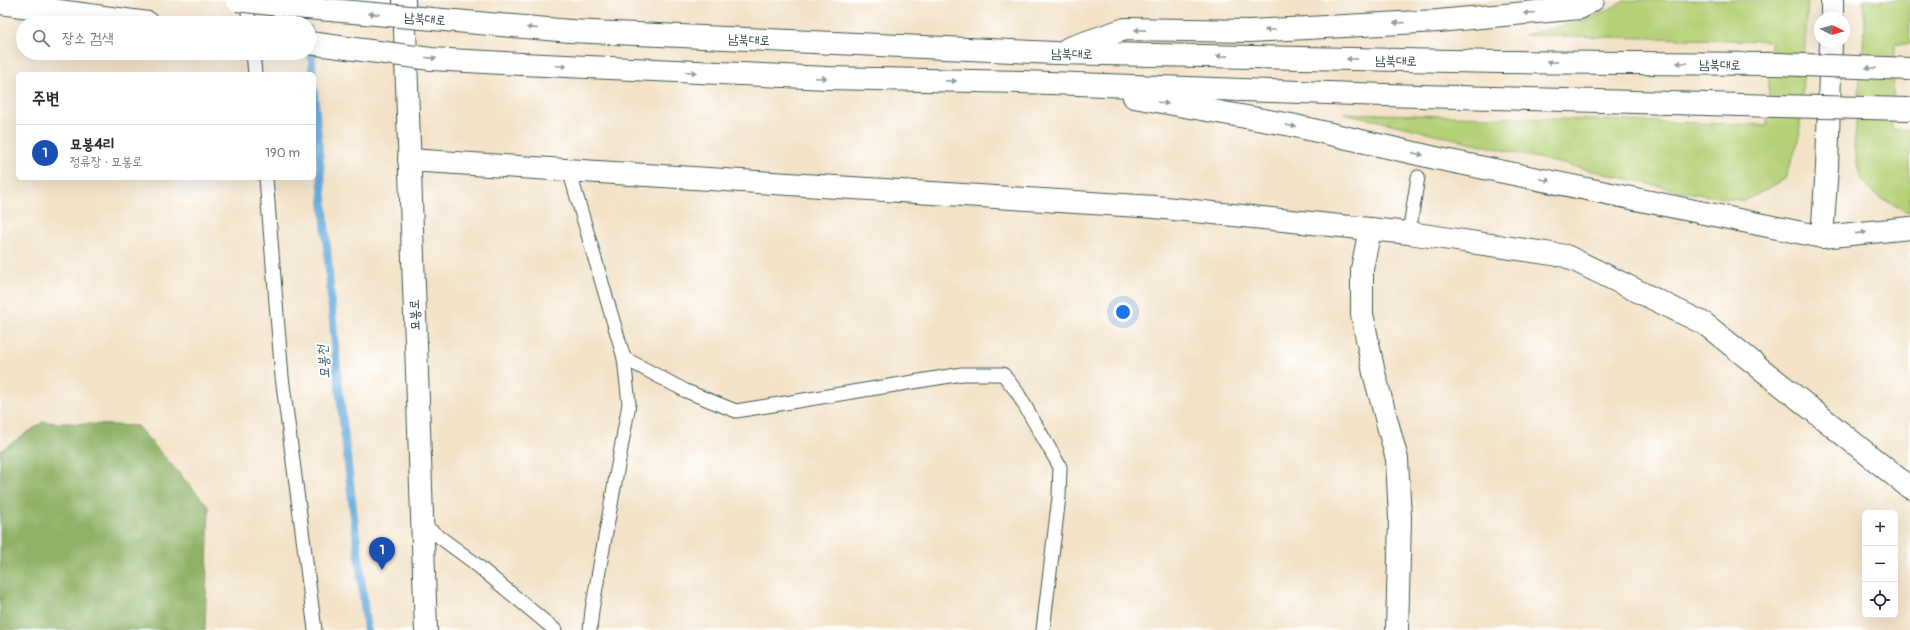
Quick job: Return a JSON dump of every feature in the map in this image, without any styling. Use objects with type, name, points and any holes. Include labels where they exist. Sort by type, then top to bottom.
[{"type":"main road","name":"남북대로","points":[[236,0],[296,7],[570,31],[1055,53],[1501,62],[1777,64],[1910,69]]},
{"type":"main road","name":"묘봉로","points":[[404,0],[426,630]]},
{"type":"main road","points":[[1055,53],[1124,29],[1250,31],[1430,21],[1580,8],[1594,0]]},
{"type":"main road","points":[[1832,0],[1832,12]]},
{"type":"main road","points":[[0,3],[96,16]]},
{"type":"main road","points":[[316,44],[431,58],[522,64],[827,78],[1056,83],[1400,96],[1910,109]]},
{"type":"main road","points":[[1822,237],[1827,168],[1831,48]]},
{"type":"main road","points":[[1056,83],[1290,125],[1440,159],[1822,237],[1910,228]]},
{"type":"main road","points":[[409,160],[1156,207],[1409,233],[1566,256],[1705,324],[1910,488]]},
{"type":"main road","points":[[1370,229],[1362,269],[1362,314],[1374,373],[1397,459],[1400,520],[1396,630]]},
{"type":"lane","points":[[247,0],[249,16]]},
{"type":"lane","points":[[254,60],[255,72]]},
{"type":"lane","points":[[569,170],[624,358],[629,404],[592,610],[590,630]]},
{"type":"lane","points":[[1409,233],[1418,177]]},
{"type":"lane","points":[[266,180],[282,377],[315,630]]},
{"type":"lane","points":[[624,358],[686,391],[736,411],[962,374],[1003,374],[1017,392],[1060,466],[1059,497],[1043,630]]},
{"type":"lane","points":[[422,524],[472,561],[555,630]]},
{"type":"green space","points":[[1626,0],[1808,0],[1799,140],[1785,179],[1745,201],[1684,192],[1344,113],[1767,125],[1771,41],[1525,35],[1593,18]]},
{"type":"green space","points":[[1863,0],[1910,0],[1910,44],[1895,44],[1892,129],[1910,130],[1910,211],[1906,211],[1876,196],[1860,177],[1854,148],[1865,23]]},
{"type":"green space","points":[[43,422],[137,426],[209,507],[205,630],[0,630],[0,451]]},
{"type":"waterway","name":"묘봉천","points":[[312,60],[313,72]]},
{"type":"waterway","name":"묘봉천","points":[[316,114],[337,369],[367,630]]},
{"type":"place","name":"묘봉4리","points":[[382,570]]}]
